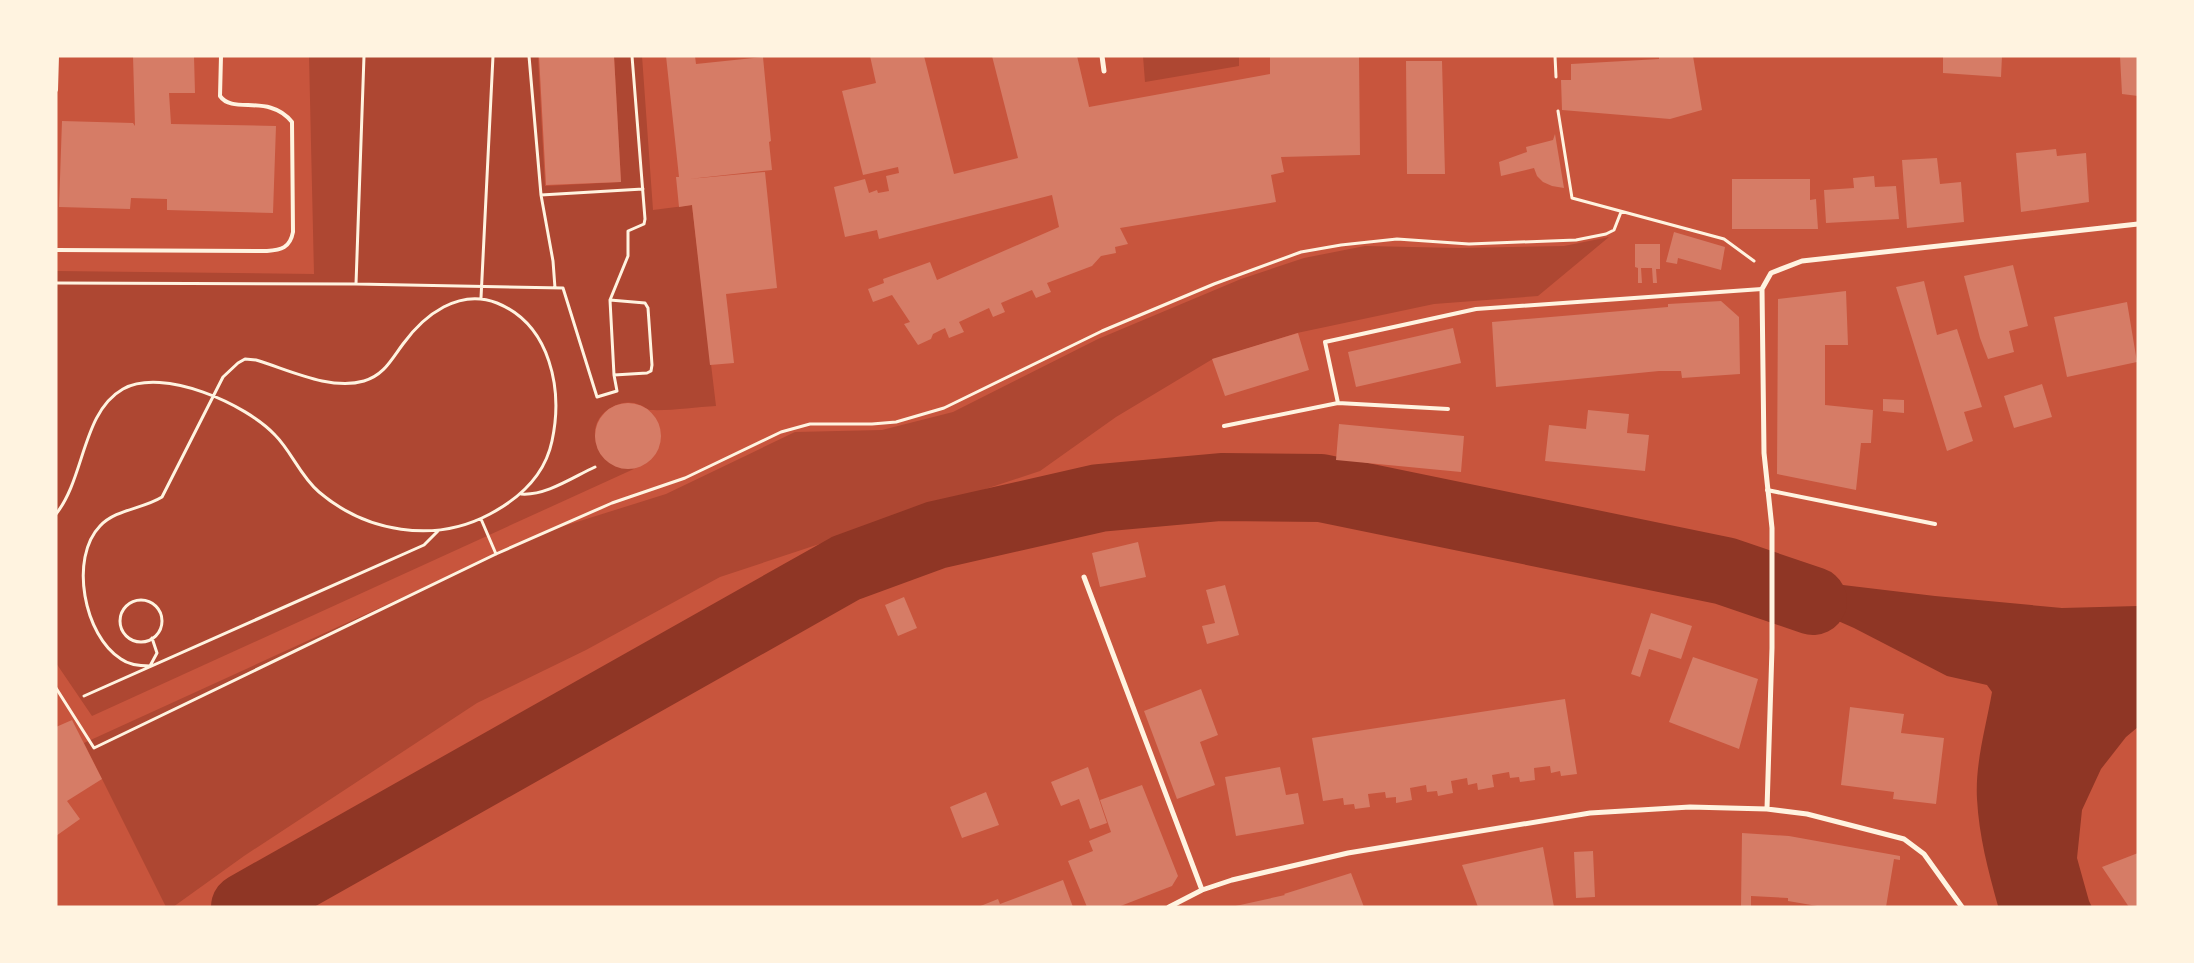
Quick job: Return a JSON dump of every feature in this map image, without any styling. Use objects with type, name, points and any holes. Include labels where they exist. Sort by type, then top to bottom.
[{"type":"street","points":[[1102,56],[1104,71]]},
{"type":"street","points":[[1767,809],[1772,648],[1772,528],[1767,490],[1762,289],[1771,273],[1802,261],[2138,224]]},
{"type":"street","points":[[1084,577],[1202,890]]},
{"type":"street","points":[[1168,907],[1202,890],[1257,874],[1348,853],[1590,813],[1690,807],[1767,809],[1807,814],[1904,839],[1924,854],[1962,907]]},
{"type":"lane","points":[[56,90],[57,56]]},
{"type":"lane","points":[[56,250],[267,251],[286,247],[292,232],[292,122],[277,109],[267,106],[232,104],[223,100],[220,96],[221,56]]},
{"type":"lane","points":[[1338,403],[1325,342],[1476,309],[1762,289]]},
{"type":"lane","points":[[1224,426],[1338,403],[1448,409]]},
{"type":"lane","points":[[1767,490],[1935,524]]},
{"type":"path","points":[[481,298],[493,56]]},
{"type":"path","points":[[529,56],[540,195],[553,261],[555,288]]},
{"type":"path","points":[[356,284],[563,288],[598,397],[617,391],[614,375],[610,300],[628,256],[628,231],[644,224],[632,56]]},
{"type":"path","points":[[1555,56],[1556,77]]},
{"type":"path","points":[[1558,111],[1572,198],[1724,239],[1771,273]]},
{"type":"path","points":[[540,195],[643,189]]},
{"type":"path","points":[[56,688],[94,748],[496,554],[612,503],[685,478],[781,432],[810,424],[896,422],[944,408],[1102,330],[1214,284],[1301,252],[1341,245],[1397,239],[1469,244],[1576,240],[1606,234],[1614,230],[1621,212]]},
{"type":"path","points":[[56,514],[68,498],[96,420],[104,405],[122,390],[138,383],[157,381],[171,383],[212,396],[247,413],[277,436],[300,471],[312,484],[338,505],[386,527],[419,533],[439,531],[481,519],[504,507],[534,480],[550,449],[557,403],[555,385],[544,349],[535,334],[517,315],[498,304],[481,298],[457,300],[441,307],[427,317],[413,331],[386,368],[377,376],[364,381],[353,383],[323,380],[304,376],[256,360],[245,359],[229,369],[212,396],[162,497],[108,520],[94,534],[85,558],[85,597],[95,629],[103,642],[122,660],[140,666],[150,666]]},
{"type":"path","points":[[610,300],[646,302],[652,365],[651,371],[648,373],[614,375]]},
{"type":"path","points":[[520,494],[535,494],[595,467]]},
{"type":"path","points":[[481,519],[496,554]]},
{"type":"path","points":[[84,696],[424,545],[439,531]]},
{"type":"path","points":[[144,600],[156,606],[162,624],[160,630],[152,638],[141,642],[135,641],[124,633],[120,620],[121,613],[130,603],[144,600]]},
{"type":"path","points":[[150,666],[157,653],[152,638]]},
{"type":"shaded area","points":[[309,56],[538,56],[545,186],[621,182],[614,56],[642,56],[653,210],[692,205],[716,406],[650,410],[630,403],[614,406],[603,414],[597,423],[595,434],[597,445],[602,455],[611,462],[622,467],[636,468],[92,716],[56,663],[56,271],[314,274]]},
{"type":"shaded area","points":[[1143,56],[1239,56],[1239,66],[1145,82]]},
{"type":"shaded area","points":[[1609,237],[1538,296],[1434,304],[1297,333],[1211,360],[1116,417],[1040,471],[720,577],[586,650],[477,703],[244,856],[173,907],[166,907],[84,743],[548,531],[666,494],[795,432],[882,430],[953,412],[1098,339],[1241,279],[1304,258],[1365,246],[1459,248],[1564,246]]},
{"type":"shaded area","points":[[1725,571],[1935,596],[2062,608],[2138,606],[2138,727],[2126,737],[2101,769],[2082,810],[2077,858],[2092,907],[1998,906],[1987,866],[1977,799],[1979,759],[1992,692],[1987,685],[1947,676],[1854,628]]},
{"type":"building","points":[[133,56],[194,56],[195,93],[169,93],[171,124],[276,126],[273,213],[167,210],[167,199],[131,198],[130,209],[59,207],[62,121],[133,123],[135,126]]},
{"type":"building","points":[[539,56],[614,56],[621,182],[546,185]]},
{"type":"building","points":[[666,56],[695,56],[696,64],[763,57],[772,170],[689,179],[765,172],[777,288],[726,294],[734,363],[710,365],[692,205],[679,207],[676,177],[679,177]]},
{"type":"building","points":[[870,56],[924,56],[954,174],[1018,158],[992,56],[1077,56],[1089,107],[1270,74],[1270,56],[1359,56],[1360,155],[1281,157],[1284,172],[1271,175],[1276,202],[1120,228],[1128,244],[1115,247],[1116,253],[1101,256],[1092,266],[1047,283],[1051,292],[1036,298],[1032,290],[1001,303],[1005,312],[993,317],[989,308],[959,322],[964,332],[949,338],[945,328],[933,334],[931,339],[918,345],[904,324],[910,322],[892,295],[873,302],[868,289],[884,283],[883,279],[930,262],[937,280],[1059,227],[1052,195],[879,239],[877,230],[845,237],[834,187],[865,179],[869,193],[877,190],[878,193],[889,191],[886,176],[899,173],[898,167],[863,175],[842,91],[876,83]]},
{"type":"building","points":[[1659,56],[1693,56],[1702,110],[1670,119],[1562,110],[1561,80],[1571,80],[1571,64],[1659,59]]},
{"type":"building","points":[[1943,56],[2002,56],[2001,77],[1943,73]]},
{"type":"building","points":[[2120,56],[2138,56],[2138,96],[2122,94]]},
{"type":"building","points":[[1406,61],[1442,61],[1445,174],[1407,174]]},
{"type":"building","points":[[1555,134],[1564,188],[1543,182],[1537,176],[1534,168],[1501,176],[1499,162],[1527,152],[1526,147],[1553,140]]},
{"type":"building","points":[[2056,149],[2057,156],[2086,153],[2089,202],[2021,212],[2016,153]]},
{"type":"building","points":[[1937,158],[1940,184],[1961,182],[1964,222],[1907,228],[1902,160]]},
{"type":"building","points":[[1874,176],[1875,187],[1896,186],[1899,219],[1826,223],[1824,190],[1854,188],[1853,178]]},
{"type":"building","points":[[1732,179],[1810,179],[1810,200],[1816,199],[1818,229],[1732,229]]},
{"type":"building","points":[[1674,232],[1725,247],[1721,270],[1678,258],[1677,264],[1666,262]]},
{"type":"building","points":[[1635,244],[1660,244],[1660,269],[1656,269],[1657,283],[1653,283],[1652,268],[1641,268],[1642,283],[1638,283],[1638,268],[1635,267]]},
{"type":"building","points":[[2013,265],[2028,326],[2009,331],[2014,352],[1988,359],[1980,338],[1964,276]]},
{"type":"building","points":[[1924,281],[1937,335],[1957,329],[1982,407],[1964,412],[1973,441],[1947,451],[1896,287]]},
{"type":"building","points":[[1846,291],[1848,345],[1825,345],[1825,405],[1873,410],[1871,443],[1861,443],[1856,490],[1777,474],[1778,299]]},
{"type":"building","points":[[1721,301],[1739,317],[1740,374],[1682,378],[1681,371],[1659,371],[1496,387],[1492,322],[1668,307],[1668,304]]},
{"type":"building","points":[[2127,302],[2137,362],[2067,377],[2054,317]]},
{"type":"building","points":[[1453,328],[1461,363],[1356,387],[1348,352]]},
{"type":"building","points":[[1298,333],[1309,370],[1225,396],[1212,359]]},
{"type":"building","points":[[2042,384],[2052,417],[2014,428],[2004,396]]},
{"type":"building","points":[[1883,399],[1904,400],[1904,413],[1883,411]]},
{"type":"building","points":[[628,403],[641,406],[651,413],[658,423],[661,436],[658,449],[651,459],[641,466],[628,469],[615,466],[605,459],[598,449],[595,436],[598,423],[605,413],[615,406]]},
{"type":"building","points":[[1588,410],[1629,414],[1627,433],[1649,435],[1645,471],[1545,461],[1549,425],[1586,429]]},
{"type":"building","points":[[1339,424],[1464,436],[1461,472],[1336,460]]},
{"type":"building","points":[[1138,542],[1146,577],[1100,587],[1092,553]]},
{"type":"building","points":[[1225,585],[1239,635],[1207,644],[1202,626],[1215,623],[1206,590]]},
{"type":"building","points":[[904,597],[917,628],[898,636],[885,605]]},
{"type":"building","points":[[1651,613],[1692,626],[1681,659],[1649,649],[1640,677],[1631,674]]},
{"type":"building","points":[[1693,657],[1758,679],[1739,749],[1669,722]]},
{"type":"building","points":[[1201,689],[1218,735],[1200,742],[1215,785],[1177,799],[1144,711]]},
{"type":"building","points":[[1565,699],[1577,774],[1561,776],[1560,771],[1551,773],[1550,766],[1534,768],[1535,780],[1520,782],[1519,777],[1510,778],[1509,772],[1492,775],[1494,787],[1478,790],[1477,783],[1468,785],[1467,778],[1451,781],[1453,793],[1438,796],[1437,791],[1427,792],[1426,785],[1410,788],[1412,800],[1396,803],[1396,797],[1386,798],[1385,792],[1368,794],[1370,807],[1355,809],[1354,804],[1344,805],[1343,798],[1323,801],[1312,738]]},
{"type":"building","points":[[1850,707],[1904,714],[1901,733],[1944,738],[1936,804],[1893,799],[1894,792],[1841,785]]},
{"type":"building","points":[[72,720],[102,779],[67,801],[80,819],[56,836],[56,727]]},
{"type":"building","points":[[1088,767],[1107,823],[1090,829],[1079,799],[1061,806],[1051,782]]},
{"type":"building","points":[[1280,767],[1286,795],[1298,793],[1304,824],[1236,836],[1225,777]]},
{"type":"building","points":[[1142,785],[1178,876],[1172,886],[1118,907],[1087,907],[1068,861],[1093,851],[1089,841],[1111,832],[1100,800]]},
{"type":"building","points":[[986,792],[999,825],[962,838],[950,807]]},
{"type":"building","points":[[1742,833],[1789,836],[1900,856],[1900,860],[1894,859],[1886,907],[1823,907],[1788,901],[1788,898],[1751,896],[1751,907],[1741,907]]},
{"type":"building","points":[[1543,847],[1554,907],[1478,907],[1462,865]]},
{"type":"building","points":[[1593,851],[1595,897],[1576,898],[1574,852]]},
{"type":"building","points":[[2138,853],[2138,907],[2129,907],[2102,867]]},
{"type":"building","points":[[1351,873],[1364,907],[1231,907],[1285,895]]},
{"type":"building","points":[[1063,880],[1073,907],[978,907],[998,899],[1000,904]]},
{"type":"waterway","points":[[245,907],[846,568],[936,535],[1099,498],[1221,487],[1321,488],[1725,571],[1813,601]]}]
